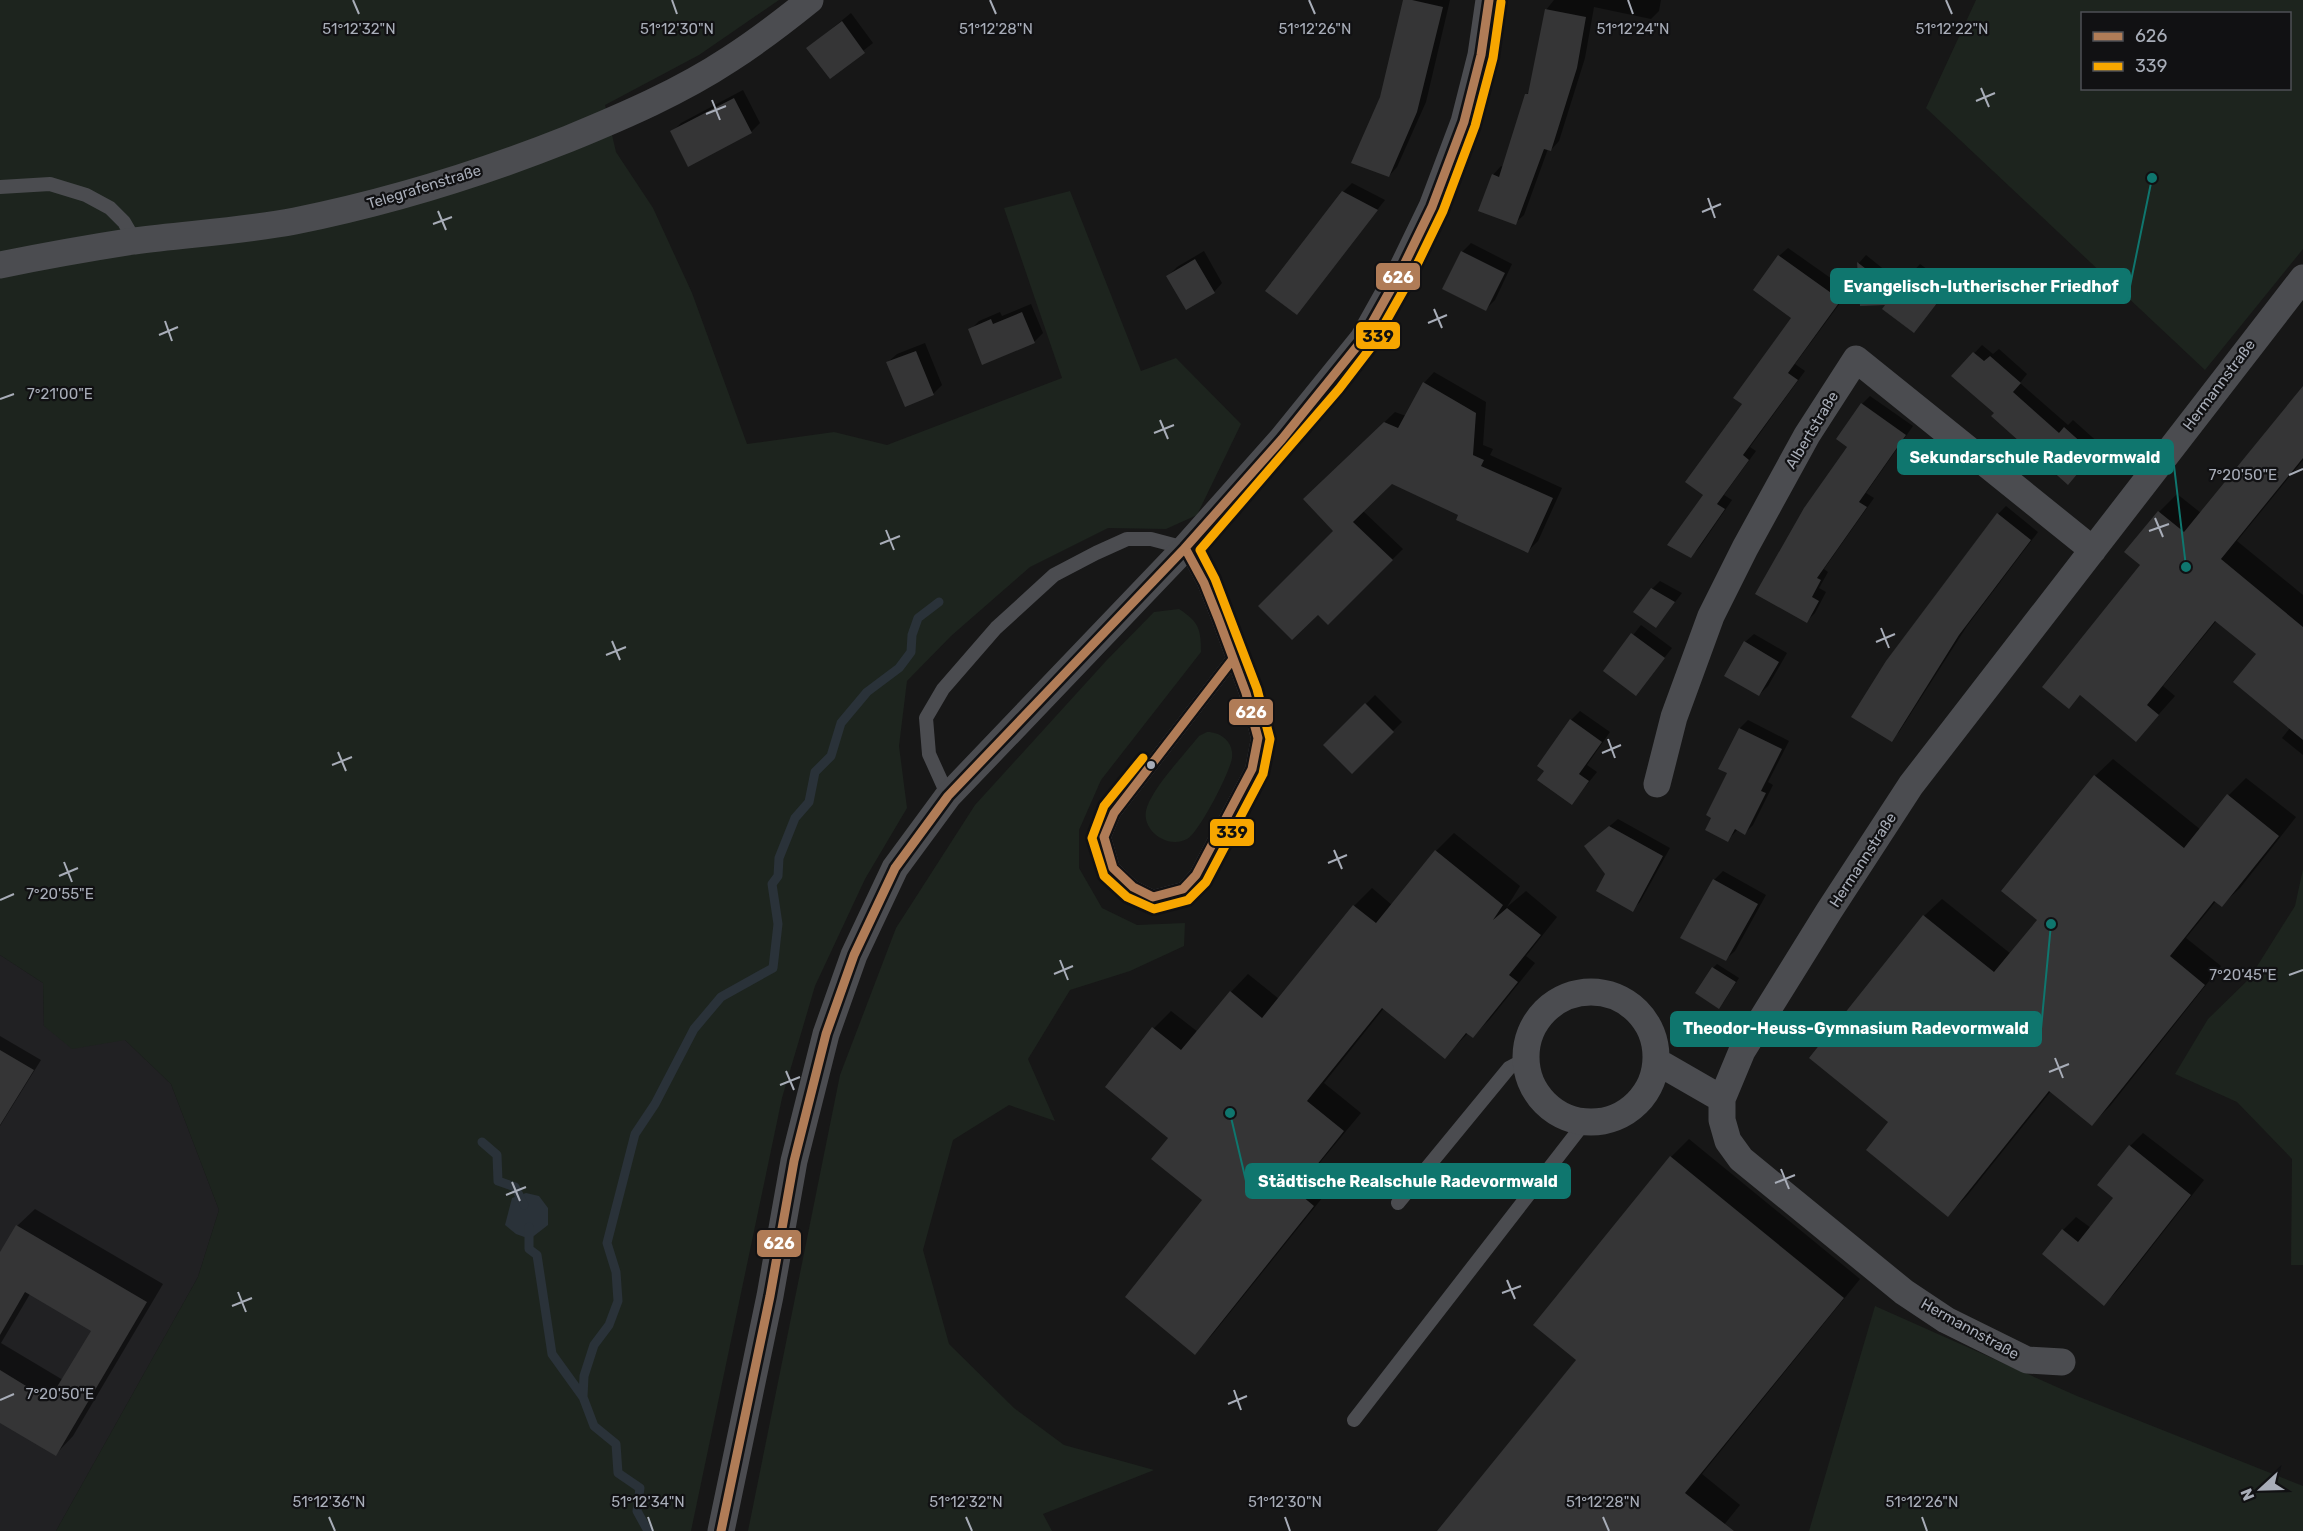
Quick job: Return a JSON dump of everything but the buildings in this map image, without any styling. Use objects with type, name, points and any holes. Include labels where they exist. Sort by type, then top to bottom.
[{"type":"street","name":"Telegrafenstraße","points":[[0,265],[135,241],[255,227],[405,195],[532,153],[599,126],[686,85],[729,60],[774,29],[810,0]]},
{"type":"street","points":[[721,1531],[770,1296],[794,1161],[825,1034],[854,955],[895,868],[948,796],[1185,548],[1282,439],[1363,339],[1401,271],[1432,207],[1464,122],[1481,55],[1489,0]]},
{"type":"street","name":"Hermannstraße","points":[[2062,1362],[2026,1360],[1946,1320],[1904,1292],[1741,1159],[1728,1141],[1722,1120],[1722,1099],[1742,1051],[1911,785],[2303,278]]},
{"type":"street","name":"Albertstraße","points":[[1657,784],[1674,717],[1711,616],[1745,548],[1807,435],[1856,359],[2093,550]]},
{"type":"street","points":[[1591,991],[1607,993],[1633,1007],[1644,1018],[1651,1031],[1656,1061],[1652,1081],[1635,1105],[1616,1118],[1600,1122],[1585,1122],[1560,1114],[1542,1099],[1529,1076],[1526,1059],[1527,1044],[1531,1031],[1543,1013],[1565,997],[1591,991]]},
{"type":"street","points":[[1656,1061],[1722,1099]]},
{"type":"lane","points":[[0,187],[50,184],[86,195],[110,208],[124,222],[135,241]]},
{"type":"lane","points":[[948,796],[929,754],[926,718],[943,689],[996,628],[1054,575],[1127,539],[1151,539],[1185,548],[1204,583],[1246,693],[1258,738],[1252,769],[1196,875],[1183,889],[1153,897],[1132,887],[1113,868],[1104,837],[1114,813],[1233,659]]},
{"type":"lane","points":[[1398,1203],[1509,1068],[1526,1059]]},
{"type":"lane","points":[[1353,1420],[1585,1122]]},
{"type":"shaded area","points":[[0,0],[779,0],[699,55],[605,105],[616,152],[653,208],[692,293],[747,444],[834,432],[887,445],[1062,378],[1004,208],[1070,191],[1141,371],[1176,358],[1241,424],[1197,515],[1166,529],[1108,528],[1030,567],[951,636],[907,681],[899,746],[907,808],[865,879],[815,986],[782,1098],[691,1531],[56,1531],[198,1277],[219,1210],[171,1084],[125,1040],[72,1049],[44,1026],[43,983],[0,955]]},
{"type":"shaded area","points":[[1976,0],[2303,0],[2303,249],[2205,370],[1926,108]]},
{"type":"shaded area","points":[[1179,609],[1198,627],[1201,652],[1101,780],[1079,830],[1079,868],[1102,908],[1137,925],[1185,923],[1184,946],[1130,971],[1070,990],[1028,1059],[1055,1121],[1009,1105],[953,1140],[923,1250],[949,1344],[1014,1408],[1064,1445],[1154,1470],[1043,1514],[1052,1531],[748,1531],[840,1075],[896,928],[975,805],[1106,661],[1154,612]]},
{"type":"shaded area","points":[[1207,732],[1222,736],[1229,743],[1232,758],[1226,776],[1199,826],[1192,834],[1179,842],[1163,840],[1151,830],[1147,823],[1147,807],[1156,789],[1170,770],[1199,736]]},
{"type":"shaded area","points":[[2303,869],[2303,1265],[2291,1265],[2292,1159],[2237,1102],[2175,1074],[2208,1019],[2249,979],[2295,906]]},
{"type":"shaded area","points":[[0,955],[43,983],[44,1026],[125,1040],[171,1084],[219,1210],[198,1277],[56,1531],[0,1531]]},
{"type":"shaded area","points":[[526,1193],[539,1196],[548,1208],[548,1225],[530,1239],[516,1234],[505,1225],[512,1198]]},
{"type":"shaded area","points":[[1875,1306],[2077,1396],[2303,1486],[2303,1531],[1809,1531]]},
{"type":"waterway","points":[[648,1531],[637,1511],[640,1488],[618,1473],[616,1444],[594,1426],[583,1397],[584,1376],[594,1345],[609,1325],[618,1301],[616,1272],[607,1243],[635,1134],[655,1104],[694,1029],[721,997],[773,968],[778,924],[772,884],[778,876],[779,858],[795,818],[809,802],[815,772],[831,756],[841,723],[867,692],[899,668],[911,652],[912,635],[918,618],[939,602]]},
{"type":"waterway","points":[[482,1142],[497,1155],[498,1181],[515,1187],[524,1205]]},
{"type":"waterway","points":[[529,1227],[529,1249],[537,1255],[552,1354],[583,1397]]},
{"type":"transit line","name":"626","points":[[721,1531],[770,1296],[794,1161],[826,1034],[854,955],[895,868],[948,796],[1185,548],[1282,439],[1363,339],[1401,271],[1432,207],[1464,122],[1481,55],[1489,0]]},
{"type":"transit line","name":"339","points":[[1143,758],[1104,806],[1092,838],[1104,876],[1127,897],[1154,909],[1188,900],[1206,882],[1263,774],[1270,739],[1257,689],[1215,579],[1200,550],[1339,389],[1372,346],[1411,277],[1443,211],[1475,126],[1493,58],[1501,2]]},
{"type":"transit line","name":"626","points":[[1185,548],[1204,583],[1218,618],[1246,693],[1258,738],[1252,769],[1196,875],[1183,889],[1153,897],[1133,887],[1113,868],[1104,837],[1114,813],[1233,659]]},
{"type":"place","name":"Evangelisch-lutherischer Friedhof","points":[[2152,178]]},
{"type":"place","name":"Sekundarschule Radevormwald","points":[[2186,567]]},
{"type":"place","name":"Theodor-Heuss-Gymnasium Radevormwald","points":[[2051,924]]},
{"type":"place","name":"Städtische Realschule Radevormwald","points":[[1230,1113]]}]
